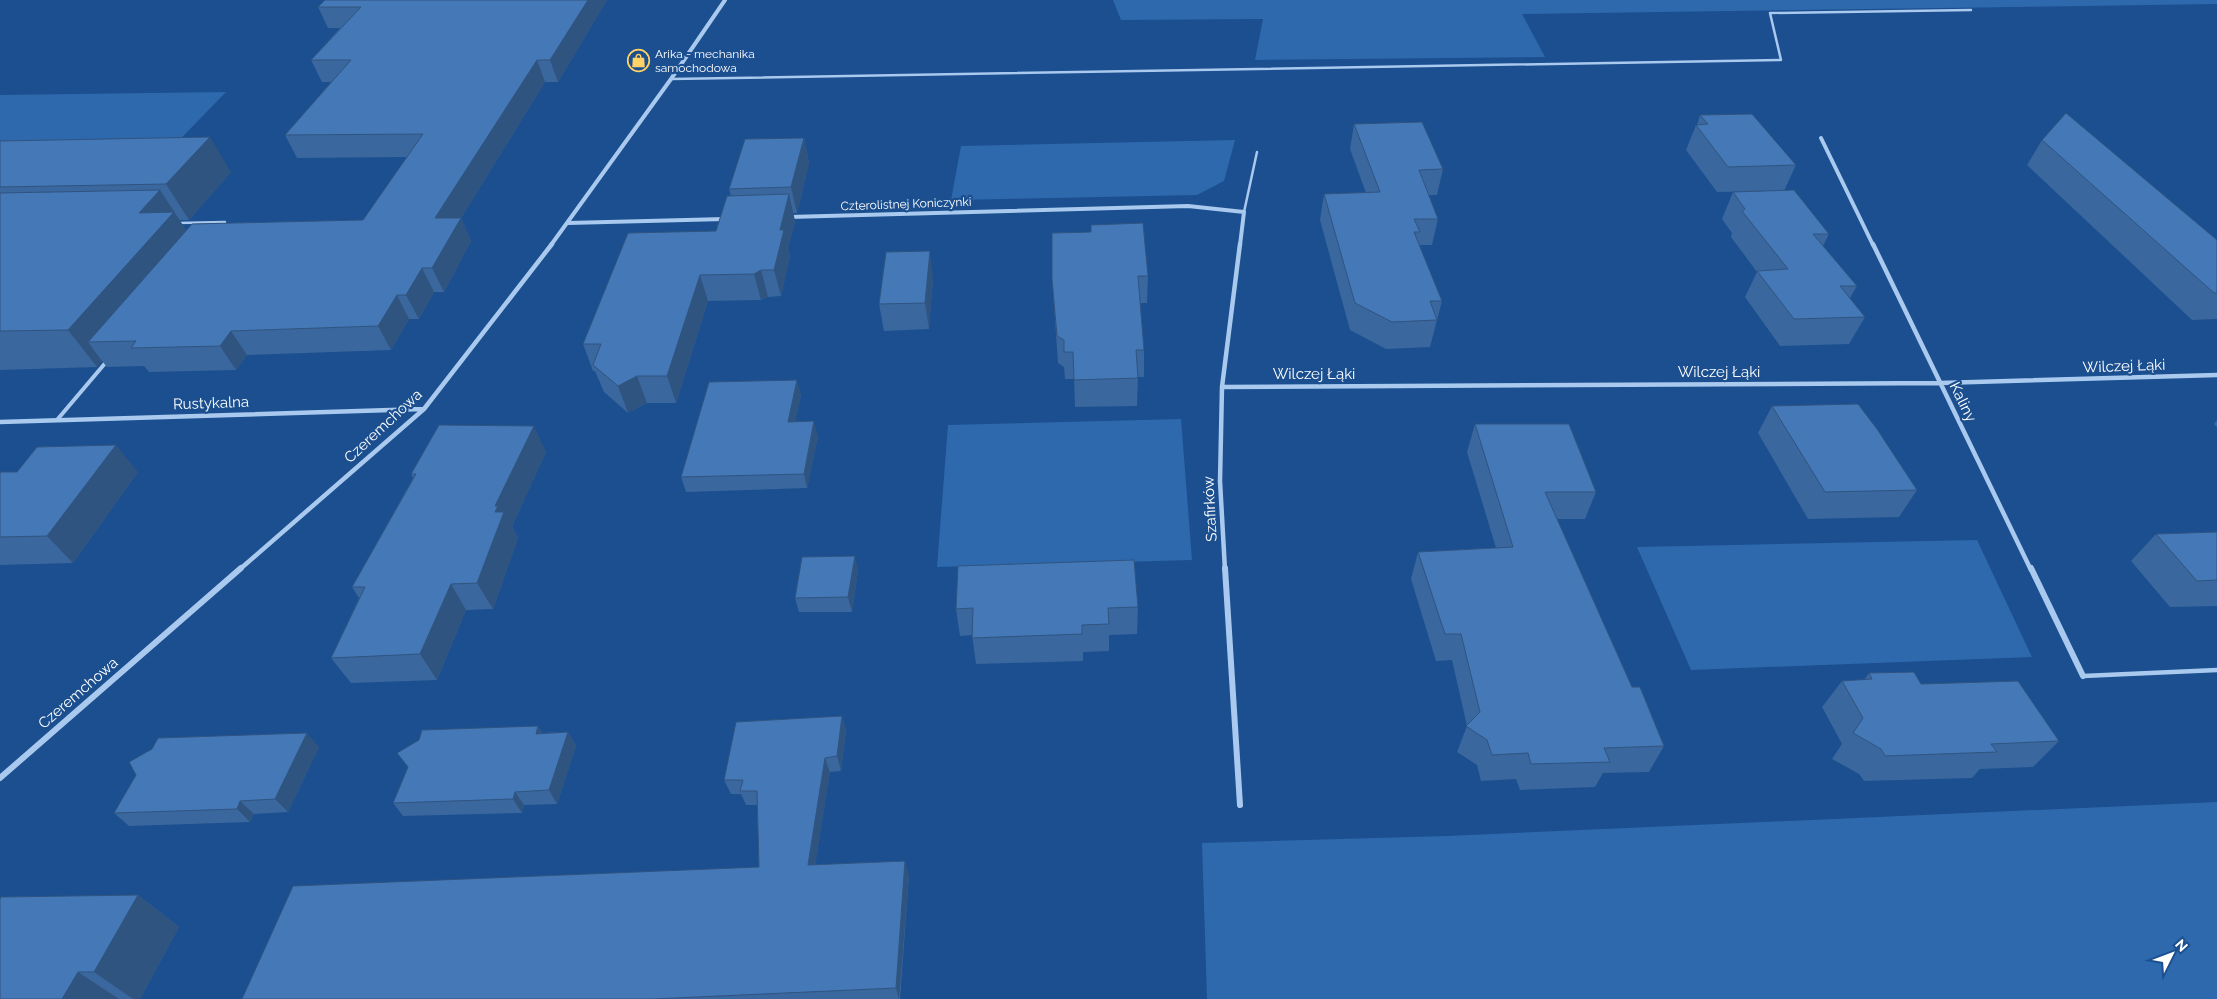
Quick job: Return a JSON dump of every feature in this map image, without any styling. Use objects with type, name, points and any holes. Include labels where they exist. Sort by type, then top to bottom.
[{"type":"street","name":"Czeremchowa","points":[[0,778],[424,409],[568,223],[672,79],[725,0]]},
{"type":"street","name":"Kaliny","points":[[1820,138],[2083,676]]},
{"type":"street","name":"Czterolistnej Koniczynki","points":[[780,217],[1188,206],[1244,212]]},
{"type":"street","name":"Szafirków","points":[[1240,805],[1220,481],[1222,387],[1244,212]]},
{"type":"street","points":[[568,223],[730,219]]},
{"type":"street","name":"Wilczej Łąki","points":[[1222,387],[1940,383],[2217,376]]},
{"type":"street","name":"Rustykalna","points":[[0,422],[424,409]]},
{"type":"lane","points":[[672,79],[1781,60],[1770,13],[1971,10]]},
{"type":"lane","points":[[1244,212],[1257,152]]},
{"type":"lane","points":[[176,223],[225,222],[218,230]]},
{"type":"lane","points":[[57,420],[109,359]]},
{"type":"lane","points":[[2083,676],[2217,670]]},
{"type":"shaded area","points":[[1113,0],[2217,0],[2217,4],[1522,14],[1545,57],[1255,60],[1263,19],[1121,20]]},
{"type":"shaded area","points":[[226,92],[158,162],[0,164],[0,95]]},
{"type":"shaded area","points":[[1235,140],[1224,181],[1197,195],[951,200],[961,146]]},
{"type":"shaded area","points":[[1181,419],[1192,560],[937,567],[948,425]]},
{"type":"shaded area","points":[[1977,540],[2032,657],[1691,670],[1637,547]]},
{"type":"shaded area","points":[[2217,802],[2217,999],[1207,999],[1202,843],[1447,836]]},
{"type":"building","points":[[325,0],[588,0],[550,60],[537,60],[435,218],[461,218],[432,268],[422,268],[406,295],[397,295],[378,326],[231,331],[220,346],[131,348],[136,341],[88,342],[192,224],[363,220],[423,134],[285,135],[351,60],[311,60],[361,7],[318,7]]},
{"type":"building","points":[[2066,113],[2217,240],[2217,293],[2214,293],[2042,140]]},
{"type":"building","points":[[1752,114],[1796,165],[1728,167],[1696,125],[1708,124],[1700,115]]},
{"type":"building","points":[[1422,122],[1443,169],[1419,170],[1438,219],[1414,219],[1420,232],[1414,232],[1442,301],[1430,301],[1437,320],[1392,322],[1355,303],[1324,194],[1380,192],[1354,124]]},
{"type":"building","points":[[210,137],[166,184],[0,187],[0,141]]},
{"type":"building","points":[[804,138],[791,187],[729,189],[745,139]]},
{"type":"building","points":[[160,190],[139,213],[174,212],[68,330],[0,331],[0,193]]},
{"type":"building","points":[[1794,190],[1829,234],[1813,234],[1857,286],[1840,286],[1865,317],[1794,319],[1757,271],[1788,269],[1742,211],[1745,209],[1733,192]]},
{"type":"building","points":[[789,194],[780,230],[784,230],[774,270],[761,270],[754,274],[700,275],[667,376],[637,376],[618,386],[593,365],[601,344],[583,344],[628,233],[716,231],[727,196]]},
{"type":"building","points":[[1143,223],[1148,276],[1138,276],[1144,350],[1136,350],[1138,378],[1074,380],[1073,352],[1064,352],[1064,340],[1057,336],[1052,279],[1052,233],[1091,232],[1091,225]]},
{"type":"building","points":[[930,251],[925,303],[879,304],[886,252]]},
{"type":"building","points":[[797,380],[788,422],[814,421],[804,474],[681,477],[709,382]]},
{"type":"building","points":[[1858,404],[1877,429],[1917,490],[1825,492],[1772,406]]},
{"type":"building","points":[[1475,424],[1569,424],[1596,492],[1545,492],[1632,687],[1640,687],[1664,746],[1604,748],[1610,762],[1531,764],[1528,753],[1492,755],[1487,740],[1466,726],[1480,712],[1461,634],[1445,634],[1418,552],[1513,547]]},
{"type":"building","points":[[439,425],[534,426],[495,506],[498,506],[495,512],[504,512],[477,583],[451,584],[420,654],[331,658],[365,587],[352,587],[416,474],[411,474]]},
{"type":"building","points":[[116,445],[47,536],[0,537],[1,472],[17,472],[37,447]]},
{"type":"building","points":[[2217,532],[2217,580],[2197,581],[2156,534]]},
{"type":"building","points":[[855,556],[848,597],[795,598],[802,557]]},
{"type":"building","points":[[1134,560],[1138,607],[1108,608],[1109,624],[1082,625],[1082,634],[972,638],[973,608],[956,609],[958,566]]},
{"type":"building","points":[[1914,672],[1921,684],[2018,681],[2059,741],[1991,744],[1997,752],[1885,756],[1881,749],[1853,733],[1863,718],[1842,681],[1872,679],[1869,673]]},
{"type":"building","points":[[842,716],[837,756],[825,758],[808,865],[905,861],[896,988],[653,999],[242,999],[293,886],[759,867],[757,791],[740,791],[743,780],[724,780],[736,722]]},
{"type":"building","points":[[538,726],[536,734],[568,732],[549,790],[515,792],[513,799],[393,803],[408,767],[397,753],[419,740],[422,730]]},
{"type":"building","points":[[307,733],[275,799],[240,801],[237,809],[114,813],[136,775],[129,762],[152,749],[158,738]]},
{"type":"building","points":[[138,895],[94,972],[78,972],[62,999],[0,999],[1,897]]},
{"type":"place","name":"Arika - mechanika samochodowa","points":[[639,61]]}]
